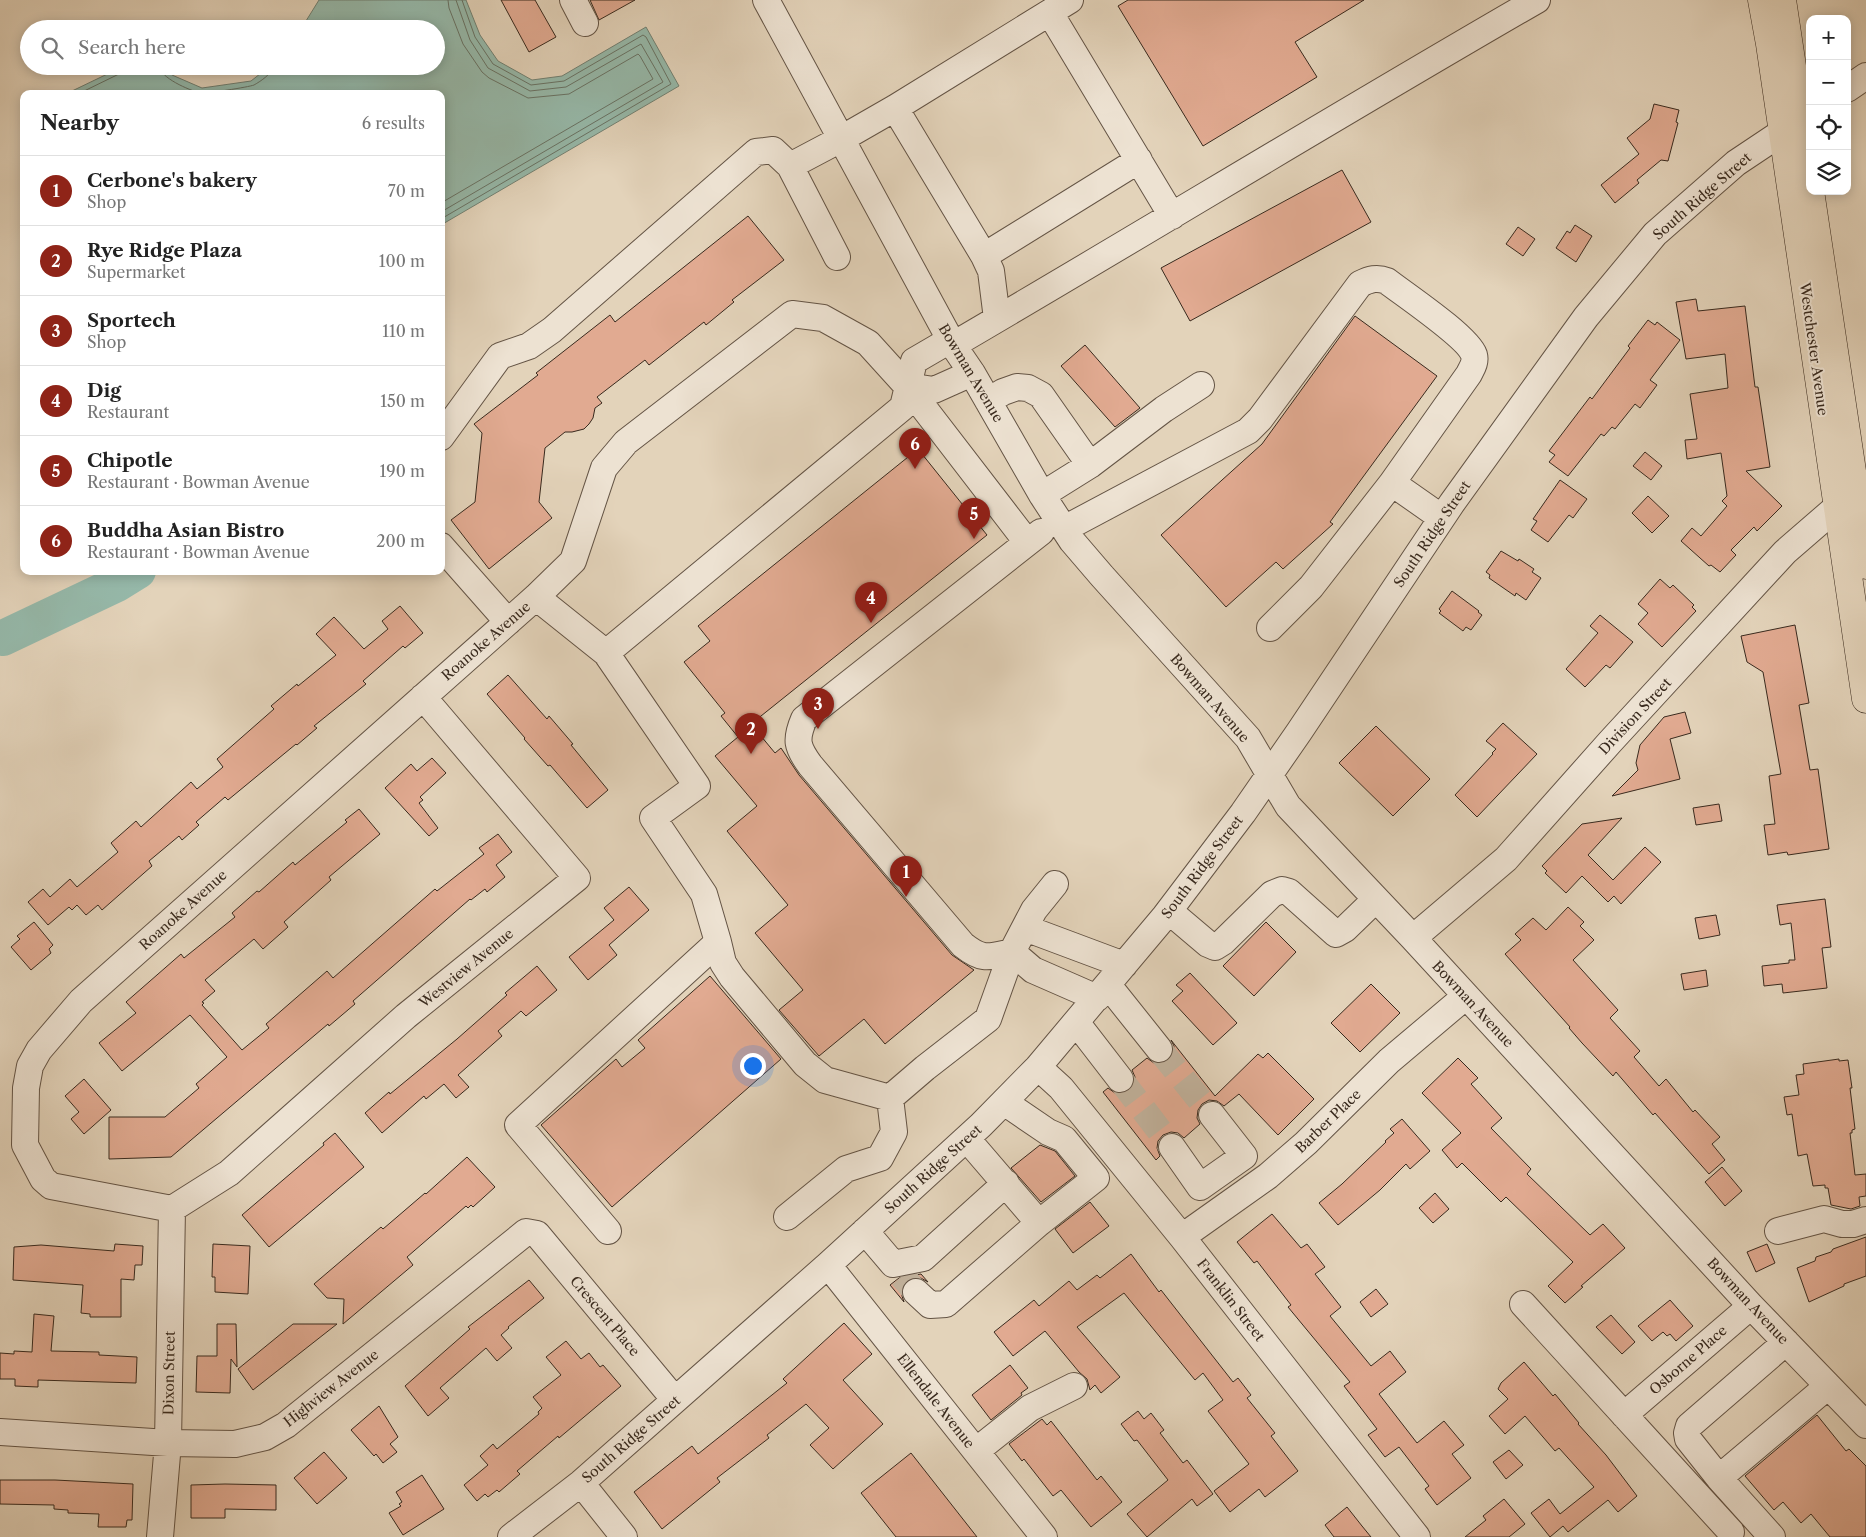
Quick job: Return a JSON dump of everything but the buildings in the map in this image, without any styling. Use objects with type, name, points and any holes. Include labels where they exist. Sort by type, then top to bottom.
[{"type":"main road","name":"Westchester Avenue","points":[[1762,0],[1770,44],[1798,122],[1806,165]]},
{"type":"main road","name":"Westchester Avenue","points":[[1782,0],[1846,500],[1866,565]]},
{"type":"main road","name":"Westchester Avenue","points":[[1810,195],[1846,500],[1866,699]]},
{"type":"street","points":[[573,0],[585,23]]},
{"type":"street","name":"Bowman Avenue","points":[[766,0],[951,342],[972,373],[1042,495],[1061,524],[1102,576],[1248,738],[1288,806],[1376,898],[1751,1306],[1866,1425]]},
{"type":"street","points":[[606,653],[903,407],[914,362],[997,319],[1401,78],[1537,0]]},
{"type":"street","points":[[790,166],[841,140],[1060,7],[1139,160],[1172,216]]},
{"type":"street","points":[[1851,86],[1866,76]]},
{"type":"street","points":[[894,108],[984,256],[991,271],[997,319]]},
{"type":"street","name":"South Ridge Street","points":[[511,1537],[581,1483],[828,1265],[967,1139],[1038,1068],[1169,911],[1243,812],[1299,732],[1442,518],[1586,317],[1655,234],[1736,163],[1798,122]]},
{"type":"street","points":[[445,432],[500,356],[529,346],[552,330],[756,152],[773,150],[790,166],[837,257]]},
{"type":"street","points":[[984,256],[1139,160]]},
{"type":"street","points":[[1012,952],[990,957],[976,955],[963,945],[800,751],[798,733],[804,719],[1027,542],[1248,431],[1260,418],[1360,284],[1370,279],[1379,278],[1387,281],[1457,334],[1469,346],[1474,357],[1474,365],[1392,483],[1311,587],[1270,628]]},
{"type":"street","name":"Roanoke Avenue","points":[[172,1209],[51,1186],[43,1179],[25,1145],[26,1088],[30,1066],[39,1050],[82,1001],[422,697],[536,598],[574,561],[604,468],[626,442],[792,314],[823,318],[864,340],[907,386],[1027,542]]},
{"type":"street","points":[[907,386],[934,390],[972,373]]},
{"type":"street","points":[[1042,495],[1090,465],[1164,409],[1200,385]]},
{"type":"street","points":[[988,401],[1016,387],[1028,388],[1041,395],[1090,465]]},
{"type":"street","points":[[1392,483],[1442,518]]},
{"type":"street","name":"Division Street","points":[[1413,938],[1506,859],[1610,742],[1785,552],[1846,500]]},
{"type":"street","points":[[445,551],[508,622]]},
{"type":"street","points":[[536,598],[606,653],[698,786],[653,818],[704,894],[723,963],[732,977],[805,1064],[825,1080],[890,1098]]},
{"type":"street","name":"Westview Avenue","points":[[172,1209],[229,1173],[406,1016],[577,878],[422,697]]},
{"type":"street","points":[[890,1098],[988,1019],[1012,952],[1034,910],[1055,884]]},
{"type":"street","points":[[1169,911],[1208,944],[1215,947],[1223,942],[1272,894],[1282,890],[1289,892],[1336,934],[1346,929],[1376,898]]},
{"type":"street","points":[[1025,928],[1110,983],[1158,1049]]},
{"type":"street","points":[[608,1231],[518,1125],[718,942]]},
{"type":"street","points":[[1012,952],[1033,970],[1110,983]]},
{"type":"street","name":"Barber Place","points":[[1182,1237],[1268,1176],[1306,1143],[1389,1061],[1466,996]]},
{"type":"street","points":[[1076,1022],[1120,1079]]},
{"type":"street","name":"Franklin Street","points":[[1038,1068],[1061,1088],[1182,1237],[1417,1537]]},
{"type":"street","points":[[787,1218],[846,1169],[880,1158],[894,1132],[890,1098]]},
{"type":"street","points":[[865,1231],[930,1305],[946,1304],[1039,1223],[1096,1178],[1064,1139],[1048,1132],[1004,1102]]},
{"type":"street","points":[[1172,1147],[1200,1187],[1244,1156],[1212,1116]]},
{"type":"street","points":[[967,1139],[1039,1223]]},
{"type":"street","points":[[904,1277],[1006,1183]]},
{"type":"street","name":"Dixon Street","points":[[160,1537],[168,1443],[172,1209]]},
{"type":"street","points":[[1778,1231],[1824,1219],[1842,1224],[1853,1224],[1866,1220]]},
{"type":"street","name":"Highview Avenue","points":[[0,1432],[168,1443],[235,1444],[265,1437],[286,1425],[526,1232],[534,1234]]},
{"type":"street","name":"Crescent Place","points":[[534,1234],[537,1234],[675,1400]]},
{"type":"street","name":"Ellendale Avenue","points":[[828,1265],[1044,1537]]},
{"type":"street","points":[[1523,1304],[1731,1532]]},
{"type":"street","name":"Osborne Place","points":[[1624,1415],[1751,1306]]},
{"type":"street","points":[[1772,1537],[1719,1478],[1688,1439],[1687,1433],[1689,1426],[1786,1342]]},
{"type":"street","points":[[976,1451],[1030,1408],[1074,1386]]},
{"type":"street","points":[[1719,1478],[1828,1386]]},
{"type":"street","points":[[581,1483],[624,1537]]},
{"type":"water","points":[[319,0],[466,0],[480,35],[498,61],[532,80],[562,76],[646,27],[679,86],[445,223],[445,90],[74,90],[105,75],[172,75],[202,88],[251,81],[259,75],[445,75],[445,20],[307,20]]},
{"type":"waterway","points":[[3,638],[117,584],[132,575]]},
{"type":"tunnel","points":[[1159,1049],[1212,1115]]},
{"type":"tunnel","points":[[1120,1079],[1172,1147]]},
{"type":"tunnel","points":[[902,1276],[916,1292]]},
{"type":"place","name":"Buddha Asian Bistro","points":[[915,469]]},
{"type":"place","name":"Chipotle","points":[[974,539]]},
{"type":"place","name":"Dig","points":[[871,623]]},
{"type":"place","name":"Sportech","points":[[818,729]]},
{"type":"place","name":"Rye Ridge Plaza","points":[[751,754]]},
{"type":"place","name":"Cerbone's bakery","points":[[906,897]]}]
